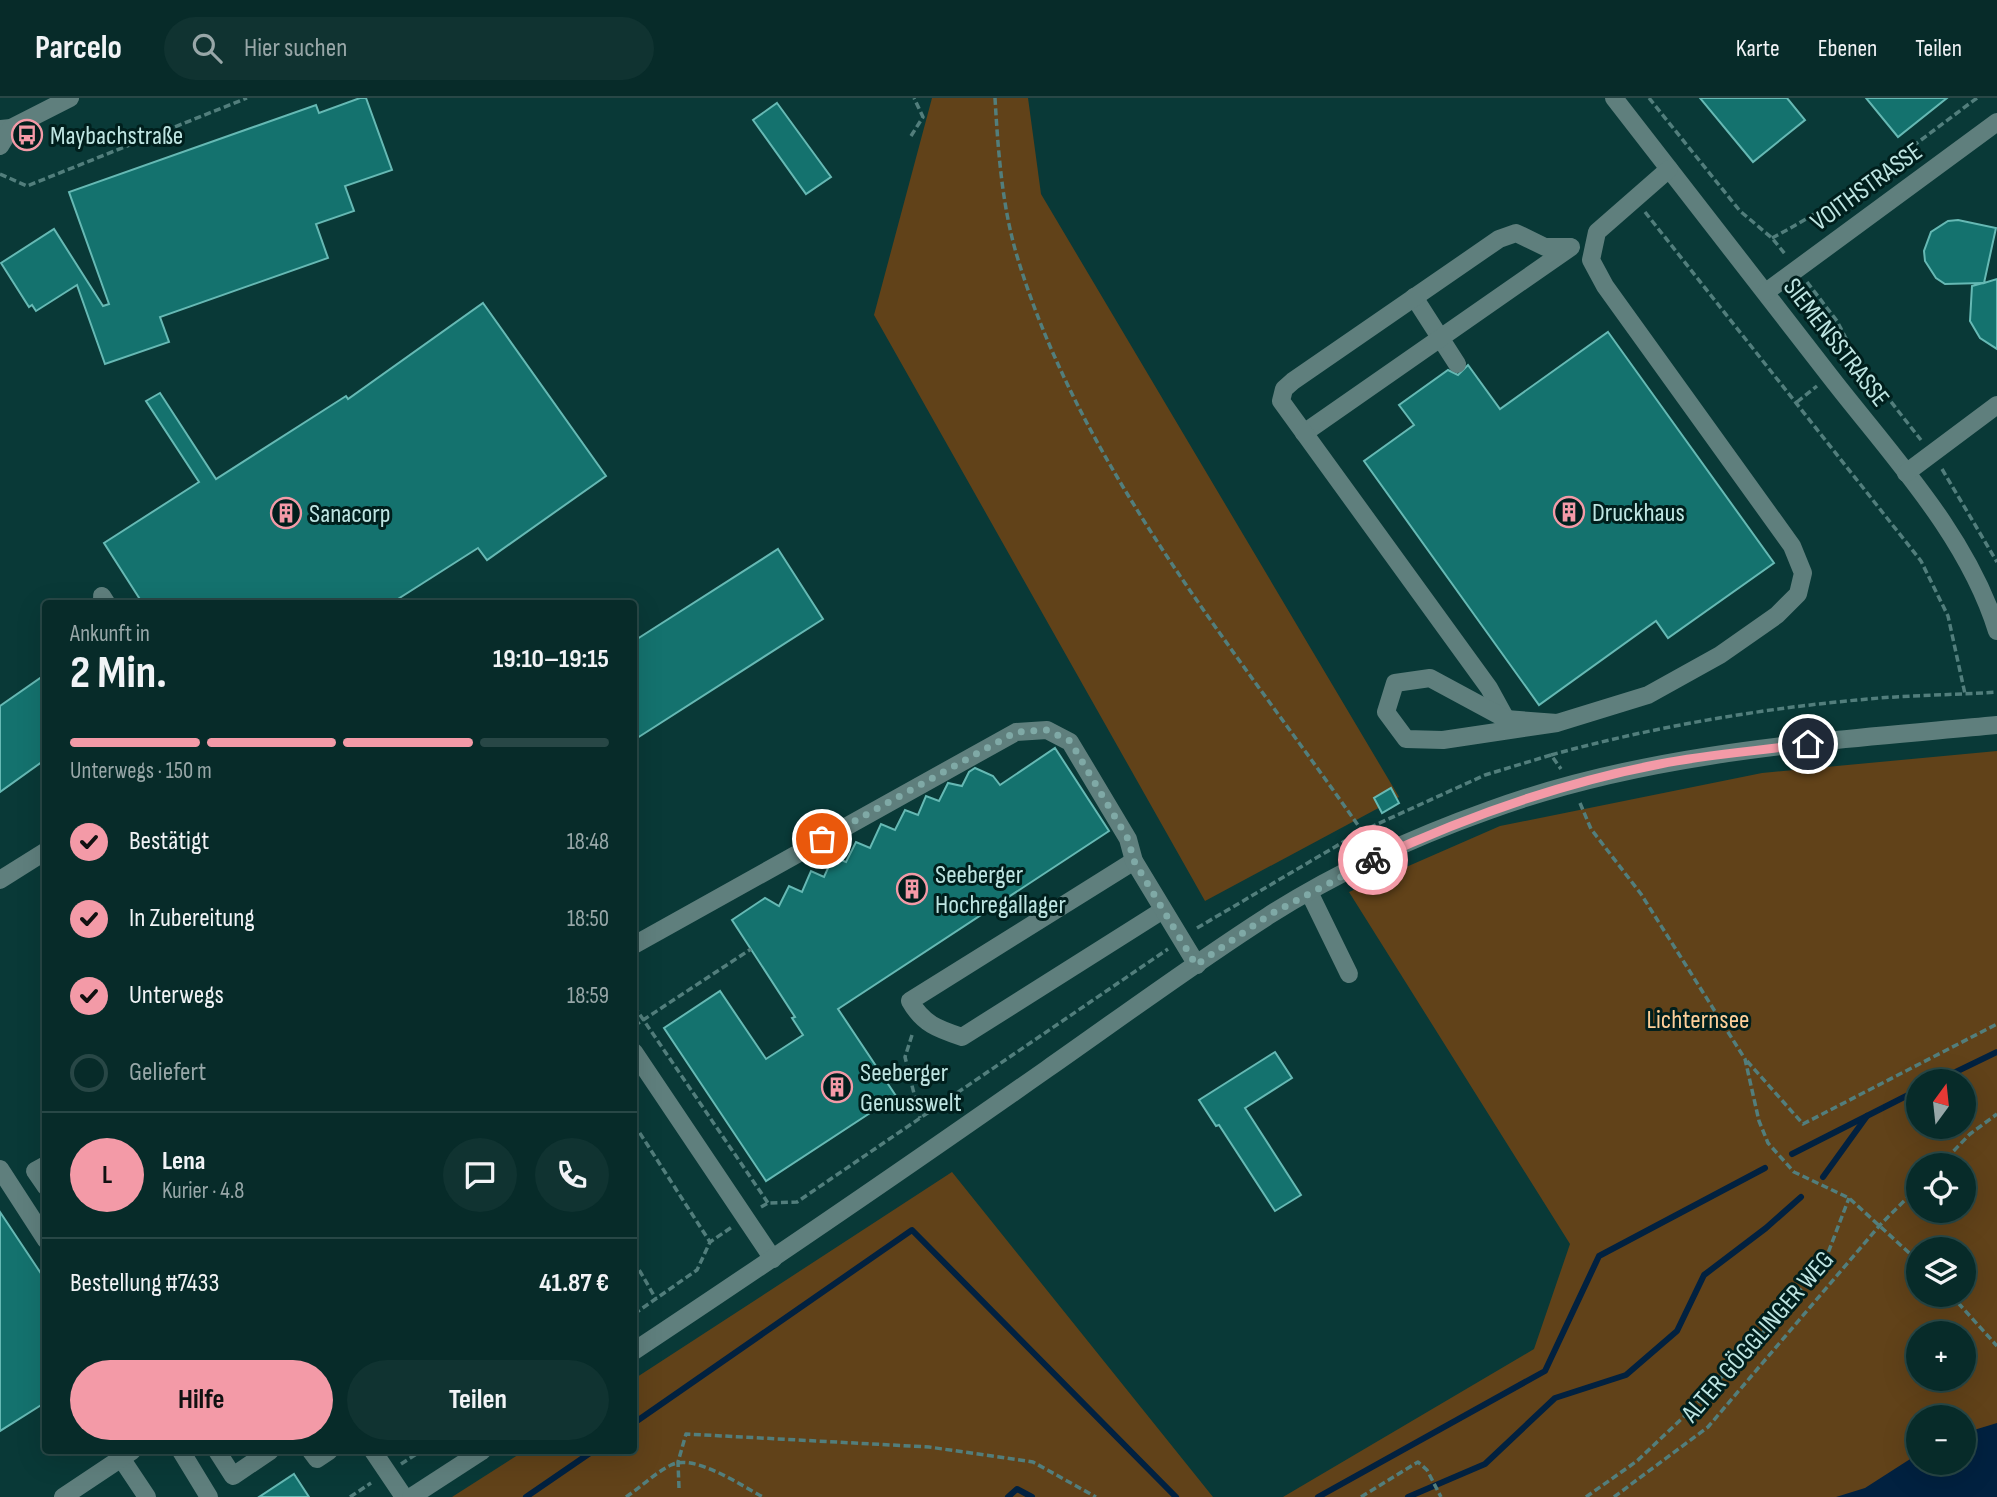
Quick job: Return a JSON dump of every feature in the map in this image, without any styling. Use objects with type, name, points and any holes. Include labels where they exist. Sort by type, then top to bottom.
[{"type":"street","points":[[0,146],[6,128],[71,98]]},
{"type":"street","name":"SIEMENSSTRASSE","points":[[1614,98],[1906,473],[1957,546],[1994,612],[1997,631]]},
{"type":"street","name":"VOITHSTRASSE","points":[[1766,292],[1997,122]]},
{"type":"street","points":[[1304,433],[1570,247],[1597,232],[1669,169]]},
{"type":"street","points":[[1557,723],[1506,719],[1430,678],[1395,683],[1386,712],[1406,739],[1443,740],[1557,723],[1648,695],[1720,655],[1777,615],[1798,594],[1803,573],[1793,546],[1605,286],[1591,260],[1597,232]]},
{"type":"street","points":[[1506,719],[1489,688],[1282,401],[1284,389],[1499,239],[1517,233],[1545,247],[1570,247]]},
{"type":"street","points":[[1414,298],[1457,364]]},
{"type":"street","points":[[1906,473],[1997,405]]},
{"type":"street","points":[[637,1349],[773,1259],[1196,965],[1309,892],[1428,834],[1493,808],[1661,763],[1860,738],[1997,725]]},
{"type":"street","points":[[637,943],[1016,732],[1047,730],[1070,741],[1128,839],[1134,861],[1196,965]]},
{"type":"street","points":[[0,880],[42,854]]},
{"type":"street","points":[[1134,861],[910,1001],[919,1016],[933,1027],[962,1037],[1163,910]]},
{"type":"street","points":[[1309,892],[1349,974]]},
{"type":"street","points":[[637,1060],[747,1217],[773,1259]]},
{"type":"street","points":[[42,1167],[35,1171],[42,1181]]},
{"type":"street","points":[[0,1169],[42,1234]]},
{"type":"street","points":[[63,1497],[127,1454],[146,1497]]},
{"type":"street","points":[[183,1454],[209,1497]]},
{"type":"street","points":[[219,1454],[233,1476],[266,1454]]},
{"type":"street","points":[[375,1454],[404,1497]]},
{"type":"street","points":[[411,1497],[477,1454]]},
{"type":"path","points":[[0,174],[27,186],[247,98]]},
{"type":"path","points":[[911,136],[923,117],[914,98]]},
{"type":"path","points":[[995,98],[1001,173],[1017,255],[1064,381],[1144,518],[1224,643],[1362,831]]},
{"type":"path","points":[[1649,98],[1740,211],[1772,238],[1797,269],[1836,321],[1855,356],[1932,453],[1997,562]]},
{"type":"path","points":[[1772,238],[1893,160],[1977,98]]},
{"type":"path","points":[[1635,199],[1921,561],[1948,615],[1965,694]]},
{"type":"path","points":[[637,1312],[696,1270],[710,1242],[768,1203],[797,1202],[1205,922],[1362,831],[1485,775],[1623,735],[1868,699],[1997,692]]},
{"type":"path","points":[[1551,755],[1572,785],[1591,829],[1641,894],[1745,1059],[1803,1124],[1997,1024]]},
{"type":"path","points":[[637,1024],[751,949]]},
{"type":"path","points":[[637,1010],[768,1203]]},
{"type":"path","points":[[919,1016],[905,1057],[920,1118]]},
{"type":"path","points":[[1745,1059],[1759,1121],[1768,1143],[1794,1172],[1849,1198],[1906,1250]]},
{"type":"path","points":[[1952,1153],[1970,1134],[1997,1114]]},
{"type":"path","points":[[637,1129],[710,1242]]},
{"type":"path","points":[[1586,1497],[1637,1461],[1693,1408],[1790,1303],[1828,1253],[1849,1198]]},
{"type":"path","name":"ALTER GÖGGLINGER WEG","points":[[1614,1497],[1708,1427],[1880,1225],[1906,1199]]},
{"type":"path","points":[[637,1267],[656,1299]]},
{"type":"path","points":[[1962,1307],[1997,1346]]},
{"type":"path","points":[[679,1488],[678,1462],[687,1434],[929,1447],[1033,1462],[1096,1497]]},
{"type":"path","points":[[626,1497],[678,1462],[704,1467],[763,1497]]},
{"type":"path","points":[[1361,1497],[1418,1462],[1427,1470],[1441,1497]]},
{"type":"green space","points":[[932,98],[1028,98],[1041,194],[1399,797],[1205,901],[874,315]]},
{"type":"green space","name":"Lichternsee","points":[[1997,751],[1997,1497],[1283,1497],[1534,1349],[1570,1244],[1349,892],[1500,826],[1762,773]]},
{"type":"green space","points":[[952,1172],[1213,1497],[452,1497],[519,1454],[637,1454],[637,1377]]},
{"type":"water","points":[[1997,1423],[1997,1497],[1836,1497],[1865,1488],[1906,1462],[1906,1475],[1976,1475],[1976,1429]]},
{"type":"building","points":[[366,98],[392,170],[345,186],[354,211],[316,224],[328,258],[160,317],[169,342],[105,364],[77,285],[36,311],[32,305],[29,307],[1,263],[54,229],[103,306],[109,304],[69,192],[316,105],[319,113]]},
{"type":"building","points":[[1700,98],[1787,98],[1805,120],[1753,162]]},
{"type":"building","points":[[1866,98],[1947,98],[1898,137]]},
{"type":"building","points":[[777,103],[831,177],[806,194],[753,120]]},
{"type":"building","points":[[1958,220],[1996,228],[1984,283],[1997,279],[1997,349],[1980,338],[1970,321],[1972,286],[1983,283],[1945,284],[1936,278],[1925,261],[1924,251],[1931,232],[1948,221]]},
{"type":"building","points":[[483,303],[606,476],[487,560],[478,548],[396,600],[140,600],[104,543],[199,482],[146,401],[160,393],[216,479],[346,396],[348,399]]},
{"type":"building","name":"Druckhaus","points":[[1608,332],[1774,563],[1668,638],[1656,621],[1539,705],[1364,461],[1414,425],[1399,405],[1448,370],[1458,375],[1468,365],[1500,409]]},
{"type":"building","points":[[778,549],[823,619],[637,738],[637,639]]},
{"type":"building","points":[[42,677],[42,762],[0,792],[0,706]]},
{"type":"building","name":"Seeberger Hochregallager","points":[[1055,748],[1109,831],[838,1009],[896,1096],[766,1181],[664,1028],[720,991],[766,1059],[803,1035],[792,1018],[795,1017],[732,920],[765,898],[779,906],[789,886],[802,892],[811,871],[824,877],[833,857],[846,862],[856,842],[870,848],[881,824],[895,830],[905,810],[918,815],[926,796],[939,801],[948,783],[962,786],[969,772],[975,768],[993,776],[1000,785]]},
{"type":"building","points":[[1391,788],[1399,803],[1382,813],[1374,798]]},
{"type":"building","points":[[1275,1052],[1292,1078],[1245,1108],[1301,1195],[1275,1211],[1219,1125],[1216,1126],[1199,1100]]},
{"type":"building","points":[[0,1212],[42,1275],[42,1405],[0,1431]]},
{"type":"building","points":[[294,1474],[309,1497],[259,1497]]},
{"type":"waterway","points":[[1962,1069],[1997,1052]]},
{"type":"waterway","points":[[1792,1154],[1906,1096]]},
{"type":"waterway","points":[[1823,1177],[1867,1116]]},
{"type":"waterway","points":[[1318,1497],[1545,1371],[1599,1256],[1765,1168]]},
{"type":"waterway","points":[[1408,1497],[1485,1464],[1555,1398],[1626,1375],[1677,1331],[1704,1275],[1766,1228],[1801,1197]]},
{"type":"waterway","points":[[637,1421],[912,1230],[1176,1497]]},
{"type":"waterway","points":[[526,1497],[589,1454]]},
{"type":"waterway","points":[[1008,1497],[1017,1489],[1032,1497]]},
{"type":"way so far","points":[[822,839],[1016,732],[1047,730],[1070,741],[1128,839],[1134,861],[1196,965],[1269,915],[1373,860]]},
{"type":"place","name":"Maybachstraße","points":[[27,135]]},
{"type":"place","name":"Druckhaus","points":[[1569,512]]},
{"type":"place","name":"Sanacorp","points":[[286,513]]},
{"type":"place","name":"Seeberger Hochregallager","points":[[912,889]]},
{"type":"place","name":"Seeberger Genusswelt","points":[[837,1087]]},
{"type":"route","points":[[1373,860],[1493,808],[1572,785],[1661,763],[1808,744]]}]
